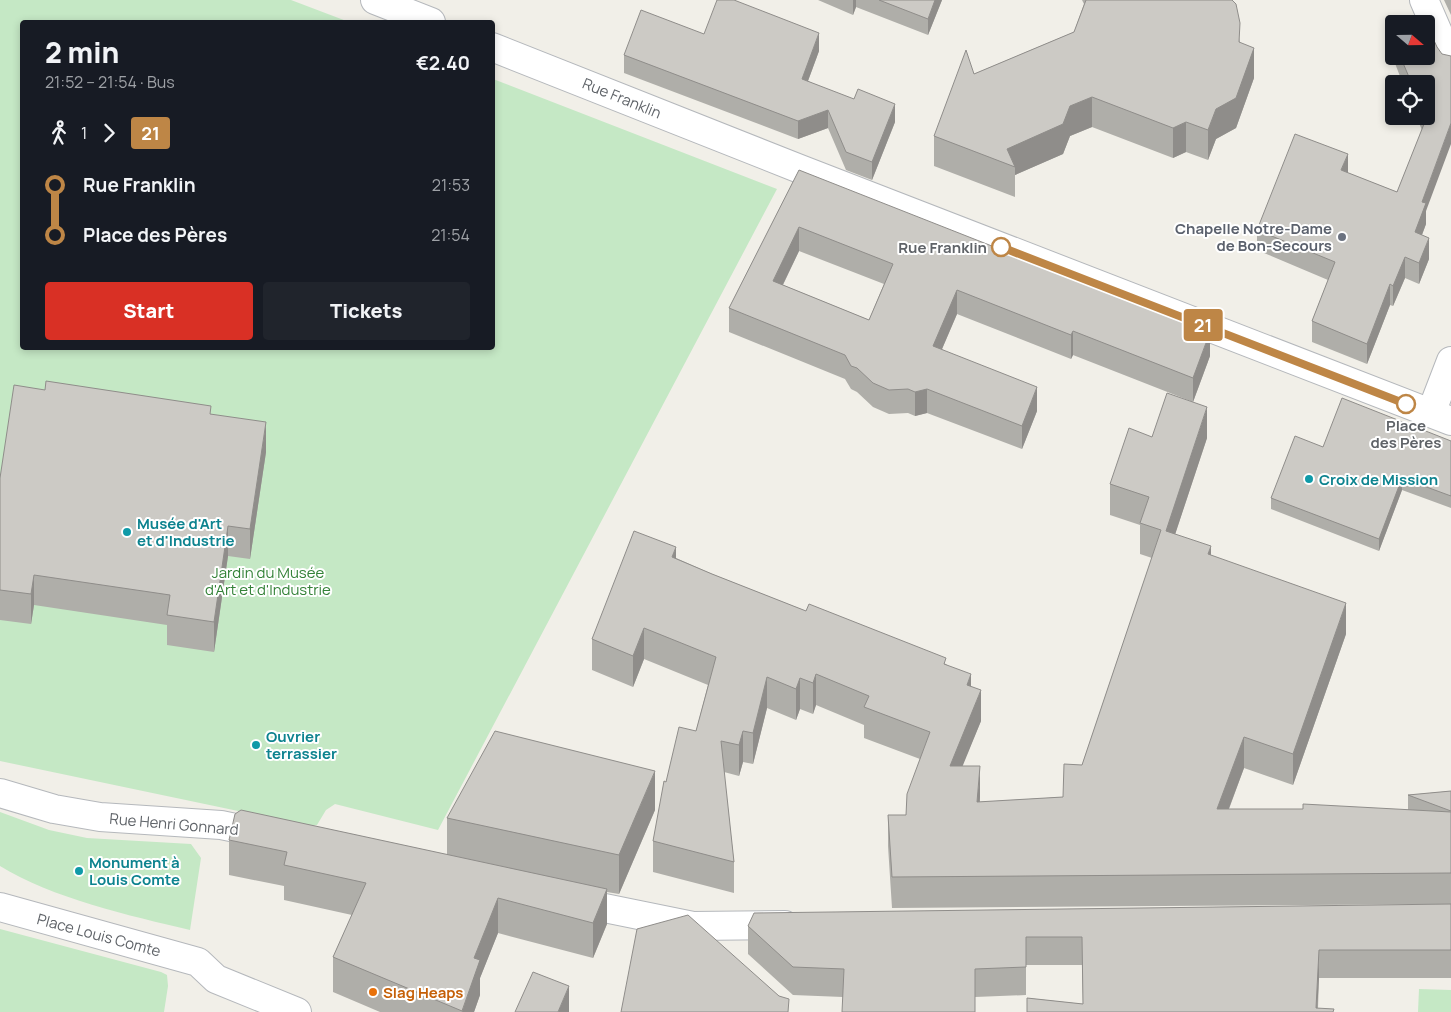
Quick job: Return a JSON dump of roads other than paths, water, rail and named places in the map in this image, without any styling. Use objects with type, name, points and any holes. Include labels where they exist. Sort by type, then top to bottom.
[{"type":"street","points":[[375,0],[426,20]]},
{"type":"street","points":[[1424,0],[1451,62]]},
{"type":"street","name":"Rue Franklin","points":[[495,48],[834,182],[1441,417]]},
{"type":"street","points":[[1441,417],[1451,361]]},
{"type":"street","name":"Rue Henri Gonnard","points":[[0,793],[69,812],[100,817],[221,825],[293,840]]},
{"type":"street","points":[[550,896],[693,926],[813,925]]},
{"type":"street","name":"Place Louis Comte","points":[[0,908],[198,962],[216,979],[297,1012]]},
{"type":"street","points":[[693,926],[723,953]]},
{"type":"place","name":"Chapelle Notre-Dame de Bon-Secours","points":[[1342,237]]},
{"type":"place","name":"Rue Franklin","points":[[1001,247]]},
{"type":"place","name":"Place des Pères","points":[[1406,404]]},
{"type":"place","name":"Croix de Mission","points":[[1309,479]]},
{"type":"place","name":"Musée d'Art et d'Industrie","points":[[127,532]]},
{"type":"place","name":"Ouvrier terrassier","points":[[256,745]]},
{"type":"place","name":"Monument à Louis Comte","points":[[79,871]]},
{"type":"place","name":"Slag Heaps","points":[[373,992]]},
{"type":"park label","name":"Jardin du Musée d'Art et d'Industrie","points":[[268,580]]}]
